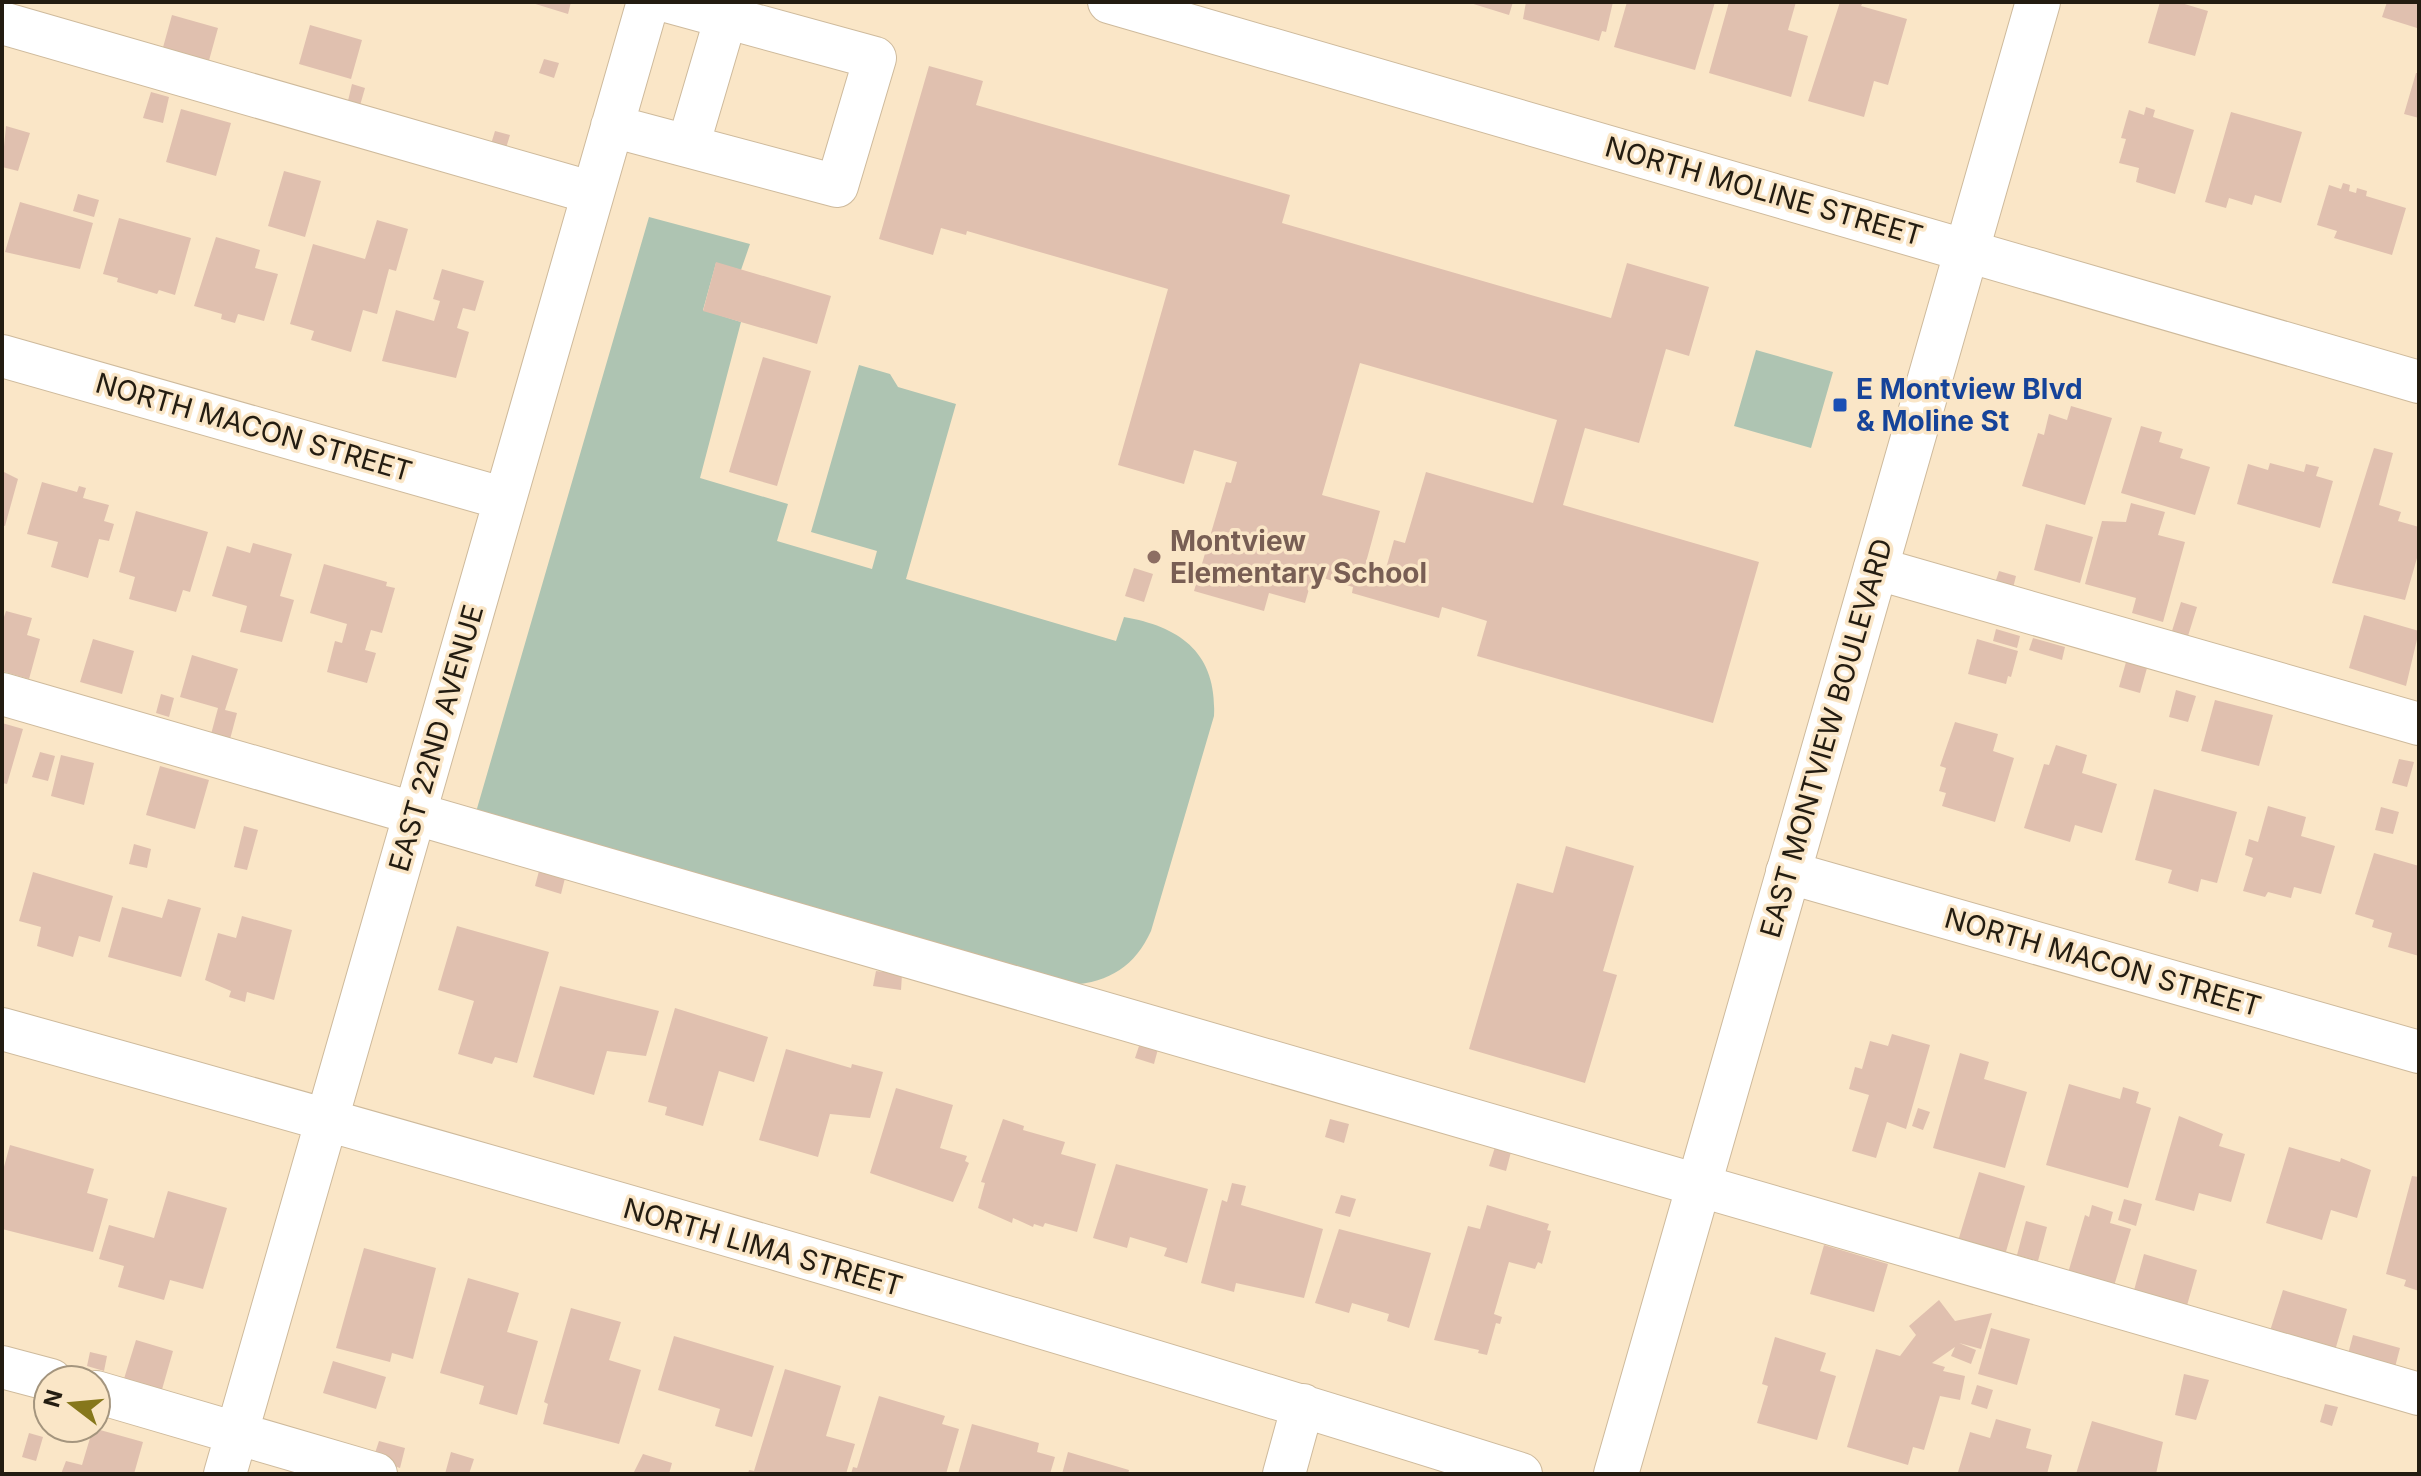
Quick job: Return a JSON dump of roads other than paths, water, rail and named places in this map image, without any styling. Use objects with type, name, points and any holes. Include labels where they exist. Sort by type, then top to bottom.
[{"type":"main road","name":"EAST MONTVIEW BOULEVARD","points":[[1616,1474],[2038,2]]},
{"type":"street","name":"EAST 22ND AVENUE","points":[[225,1474],[648,2]]},
{"type":"street","points":[[612,126],[837,186],[875,58],[670,2]]},
{"type":"street","name":"NORTH MOLINE STREET","points":[[1109,2],[1966,248],[2419,382]]},
{"type":"street","points":[[688,146],[726,17]]},
{"type":"street","points":[[2,23],[593,193]]},
{"type":"street","name":"NORTH MACON STREET","points":[[2,356],[505,499]]},
{"type":"street","points":[[1875,568],[2419,724]]},
{"type":"street","points":[[2,694],[1697,1188],[2419,1394]]},
{"type":"street","name":"NORTH MACON STREET","points":[[1787,872],[2419,1052]]},
{"type":"street","name":"NORTH LIMA STREET","points":[[2,1029],[327,1119],[1303,1405],[1521,1474]]},
{"type":"street","points":[[2,1367],[32,1375]]},
{"type":"street","points":[[112,1397],[376,1474]]},
{"type":"street","points":[[1284,1474],[1303,1405]]},
{"type":"place","name":"E Montview Blvd & Moline St","points":[[1840,405]]},
{"type":"place","name":"Montview Elementary School","points":[[1154,557]]}]
